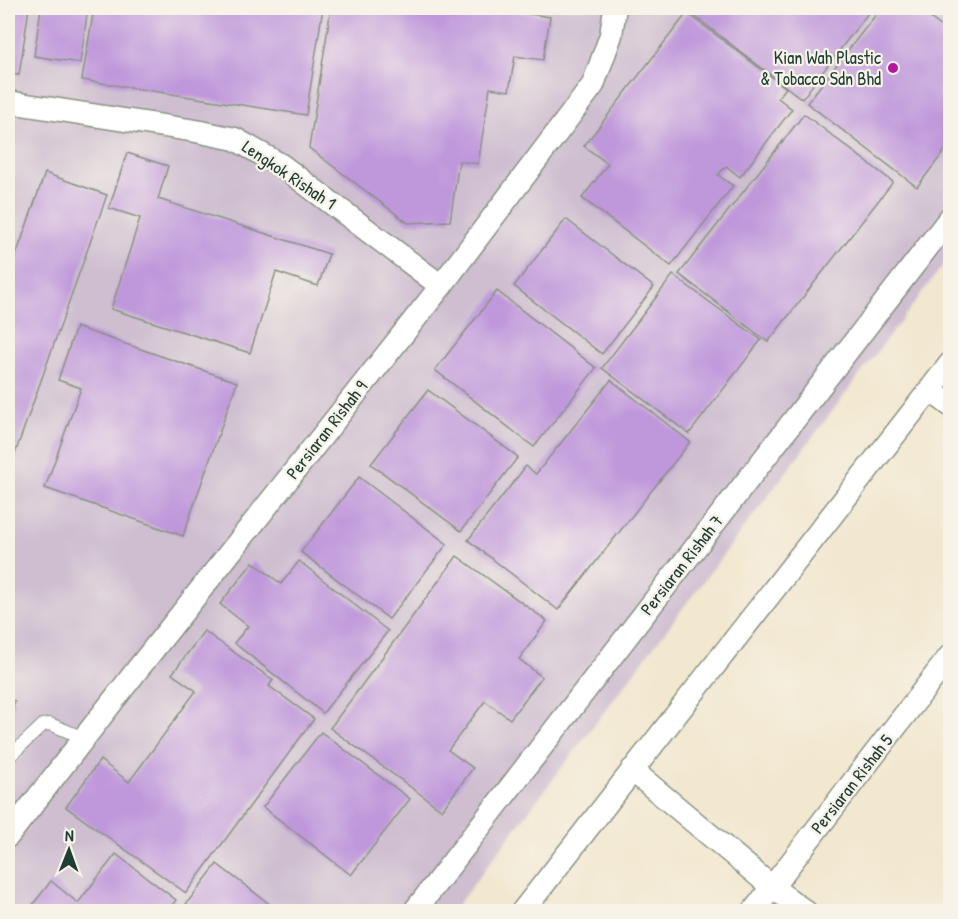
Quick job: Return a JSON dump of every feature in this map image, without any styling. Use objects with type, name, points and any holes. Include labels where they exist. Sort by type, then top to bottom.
[{"type":"street","name":"Persiaran Rishah 9","points":[[8,836],[441,286],[593,85],[610,35],[615,8]]},
{"type":"street","name":"Lengkok Rishah 1","points":[[8,102],[196,130],[235,139],[281,165],[441,286]]},
{"type":"street","name":"Persiaran Rishah 7","points":[[414,912],[951,218]]},
{"type":"street","points":[[522,912],[951,364]]},
{"type":"street","points":[[930,390],[951,405]]},
{"type":"street","name":"Persiaran Rishah 5","points":[[753,912],[951,657]]},
{"type":"street","points":[[632,770],[772,887],[806,912]]},
{"type":"lane","points":[[8,758],[43,725],[50,724],[84,738]]},
{"type":"shaded area","points":[[8,8],[950,8],[950,256],[453,911],[8,911]]},
{"type":"building","points":[[8,8],[29,8],[19,75],[8,73]]},
{"type":"building","points":[[41,8],[88,8],[80,63],[34,56]]},
{"type":"building","points":[[94,8],[323,8],[306,115],[82,80]]},
{"type":"building","points":[[331,8],[491,8],[550,17],[543,60],[515,56],[509,91],[490,88],[478,164],[459,161],[450,221],[408,223],[309,148]]},
{"type":"building","points":[[684,8],[872,8],[802,99]]},
{"type":"building","name":"Kian Wah Plastic & Tobacco Sdn Bhd","points":[[881,8],[917,8],[950,33],[950,144],[917,187],[807,103]]},
{"type":"building","points":[[687,13],[786,88],[778,98],[792,109],[740,177],[726,166],[718,175],[733,186],[671,266],[582,198],[608,164],[584,146]]},
{"type":"building","points":[[804,114],[893,182],[768,342],[679,274]]},
{"type":"building","points":[[127,153],[168,166],[158,199],[329,254],[318,286],[276,272],[250,353],[111,309],[140,218],[109,208]]},
{"type":"building","points":[[45,173],[107,195],[12,462],[8,460],[8,278]]},
{"type":"building","points":[[566,219],[654,287],[602,354],[514,286]]},
{"type":"building","points":[[673,275],[761,340],[689,434],[602,368]]},
{"type":"building","points":[[497,291],[596,368],[534,447],[435,370]]},
{"type":"building","points":[[76,327],[237,382],[183,536],[45,488],[81,388],[58,380]]},
{"type":"building","points":[[611,380],[690,442],[558,610],[468,540],[526,466],[536,474]]},
{"type":"building","points":[[428,390],[518,457],[461,531],[371,464]]},
{"type":"building","points":[[359,477],[447,544],[389,619],[301,552]]},
{"type":"building","points":[[457,556],[547,621],[519,659],[542,677],[510,719],[485,701],[448,750],[473,768],[442,810],[330,728]]},
{"type":"building","points":[[299,561],[388,631],[323,713],[234,643],[248,626],[220,604],[253,562],[281,584]]},
{"type":"building","points":[[204,631],[273,680],[269,686],[314,719],[186,893],[66,807],[100,760],[129,782],[196,691],[172,674]]},
{"type":"building","points":[[8,699],[15,701],[8,723]]},
{"type":"building","points":[[321,732],[410,799],[351,875],[263,807]]},
{"type":"building","points":[[116,854],[176,900],[167,912],[27,912],[51,881],[78,903]]},
{"type":"building","points":[[217,864],[280,912],[180,912]]},
{"type":"place","name":"Kian Wah Plastic & Tobacco Sdn Bhd","points":[[893,68]]}]
